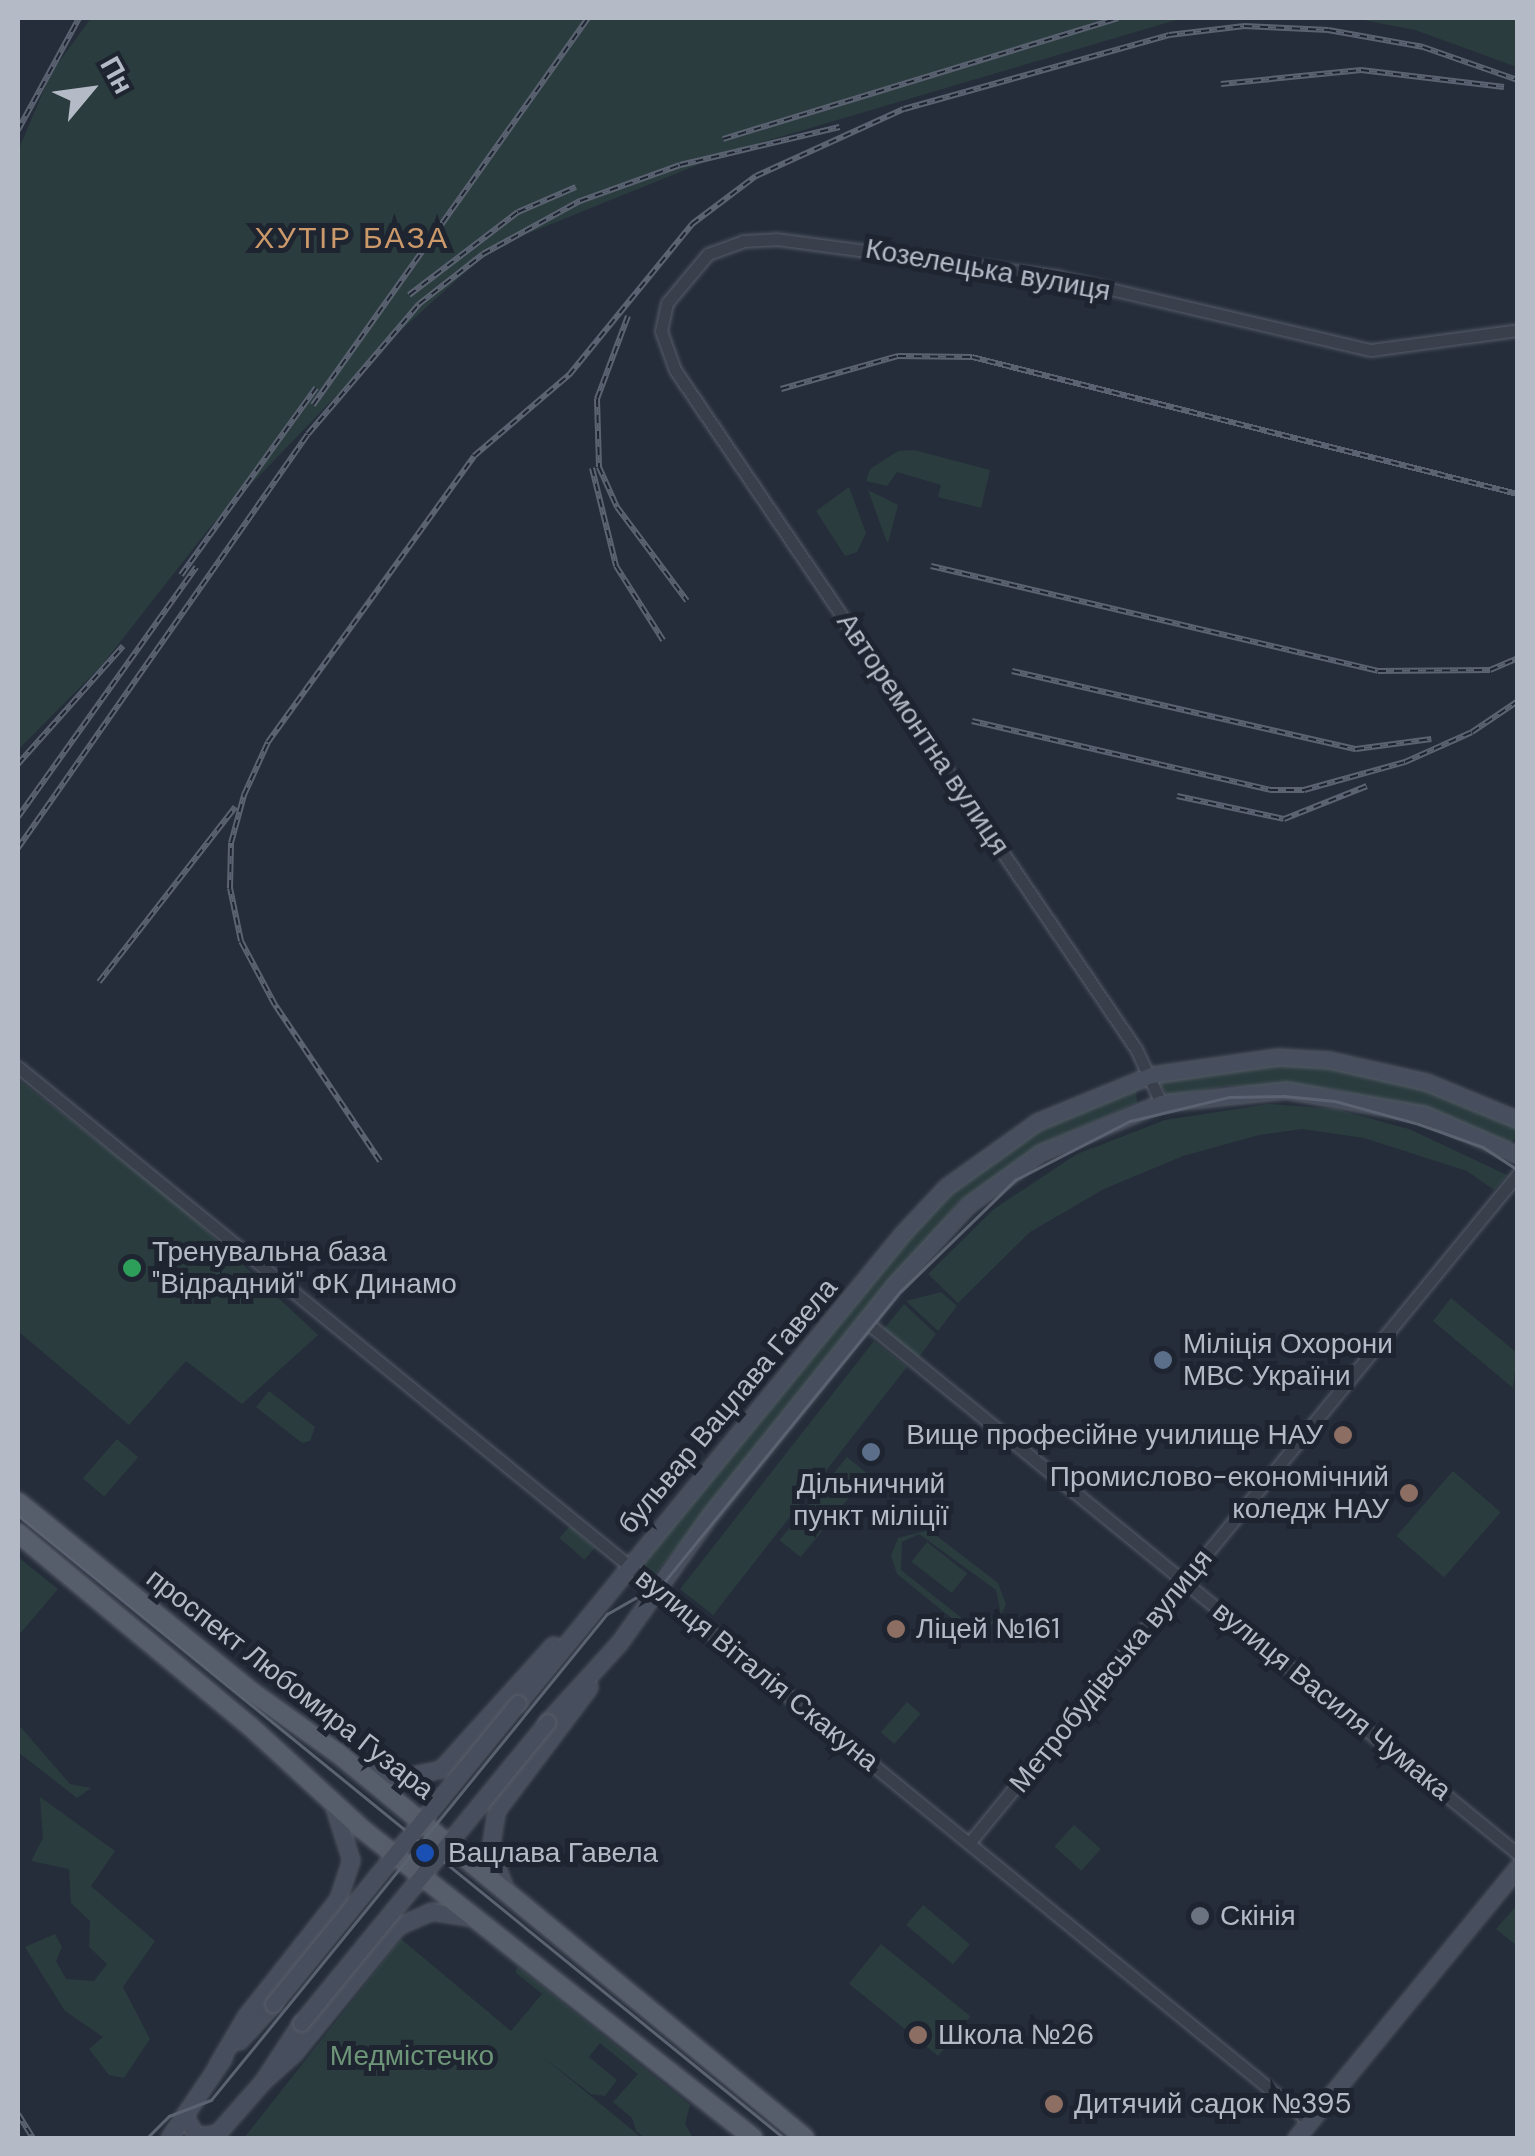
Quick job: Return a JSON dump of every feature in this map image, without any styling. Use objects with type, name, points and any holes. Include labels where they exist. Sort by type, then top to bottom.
[{"type":"main road","name":"бульвар Вацлава Гавела","points":[[169,2138],[217,2065],[273,2004],[627,1564],[946,1187],[1036,1122],[1152,1075],[1222,1061],[1329,1060],[1426,1082],[1518,1120]]},
{"type":"main road","name":"бульвар Вацлава Гавела","points":[[216,2136],[263,2081],[301,2022],[547,1722],[619,1643],[866,1322],[968,1205],[1008,1173],[1086,1131],[1161,1103],[1259,1090],[1336,1096],[1424,1114],[1518,1155]]},
{"type":"main road","name":"проспект Любомира Гузара","points":[[18,1502],[252,1692],[340,1755],[805,2138]]},
{"type":"main road","name":"проспект Любомира Гузара","points":[[18,1533],[491,1932],[753,2138]]},
{"type":"main road","points":[[340,1755],[399,1778],[441,1769],[598,1601]]},
{"type":"main road","points":[[513,1900],[490,1850],[496,1811],[619,1643]]},
{"type":"main road","points":[[217,2065],[348,1876],[350,1841],[324,1791]]},
{"type":"main road","points":[[1296,2138],[1518,1868]]},
{"type":"main road","points":[[263,2081],[407,1920],[455,1912],[491,1932]]},
{"type":"main road","points":[[184,2115],[196,2136],[216,2136]]},
{"type":"street","name":"Козелецька вулиця","points":[[675,370],[661,331],[667,303],[692,266],[744,240],[852,247],[1058,276],[1371,350],[1518,330]]},
{"type":"street","name":"Авторемонтна вулиця","points":[[675,370],[1152,1075],[1161,1103]]},
{"type":"street","name":"вулиця Віталія Скакуна","points":[[18,1067],[1310,2122]]},
{"type":"street","name":"Метробудівська вулиця","points":[[970,1842],[1518,1174]]},
{"type":"street","name":"вулиця Василя Чумака","points":[[866,1322],[1518,1854]]},
{"type":"green space","points":[[91,18],[1183,18],[732,151],[492,248],[389,341],[211,526],[102,665],[18,750],[18,151],[51,73]]},
{"type":"green space","points":[[1353,18],[1517,18],[1517,67],[1415,30]]},
{"type":"green space","points":[[914,450],[990,470],[981,508],[938,497],[941,485],[897,472],[887,486],[866,481],[870,469],[898,451]]},
{"type":"green space","points":[[849,487],[866,533],[857,552],[845,556],[816,511]]},
{"type":"green space","points":[[868,490],[898,505],[888,543],[886,540]]},
{"type":"green space","points":[[1277,1063],[1326,1066],[1423,1089],[1517,1126],[1517,1137],[1508,1145],[1427,1111],[1333,1089],[1225,1086],[1169,1096],[1161,1087],[1161,1078]]},
{"type":"green space","name":"Тренувальна база \"Відрадний\" ФК Динамо","points":[[18,1079],[181,1207],[318,1335],[242,1404],[186,1361],[129,1425],[18,1331]]},
{"type":"green space","points":[[1136,1087],[1137,1103],[1040,1145],[958,1203],[652,1578],[637,1566],[948,1191],[1034,1131]]},
{"type":"green space","points":[[1269,1104],[1335,1109],[1409,1129],[1507,1175],[1494,1190],[1467,1171],[1364,1138],[1302,1129],[1259,1135],[1183,1156],[1104,1189],[1030,1232],[958,1303],[928,1274],[994,1209],[1077,1154],[1165,1120]]},
{"type":"green space","points":[[941,1292],[957,1306],[938,1331],[906,1301]]},
{"type":"green space","points":[[1451,1298],[1517,1353],[1513,1388],[1433,1321]]},
{"type":"green space","points":[[904,1304],[936,1334],[919,1357],[883,1330]]},
{"type":"green space","points":[[874,1341],[907,1367],[713,1615],[680,1589]]},
{"type":"green space","points":[[269,1391],[315,1427],[310,1441],[302,1443],[256,1407]]},
{"type":"green space","points":[[117,1439],[138,1457],[104,1497],[83,1478]]},
{"type":"green space","points":[[847,1457],[868,1474],[801,1557],[780,1540]]},
{"type":"green space","points":[[1453,1471],[1501,1512],[1444,1577],[1397,1536]]},
{"type":"green space","points":[[570,1526],[595,1548],[584,1560],[560,1538]]},
{"type":"green space","points":[[929,1530],[998,1583],[1006,1604],[997,1624],[965,1629],[897,1574],[891,1556],[898,1538]],"holes":[[[919,1534],[996,1590],[1000,1609],[992,1621],[968,1623],[901,1570],[902,1542]]]},
{"type":"green space","points":[[927,1542],[967,1573],[952,1593],[912,1562]]},
{"type":"green space","points":[[18,1557],[58,1589],[18,1636]]},
{"type":"green space","points":[[907,1702],[921,1714],[894,1744],[881,1732]]},
{"type":"green space","points":[[18,1724],[70,1784],[91,1788],[77,1798],[18,1752]]},
{"type":"green space","points":[[40,1797],[115,1851],[91,1886],[155,1941],[123,1987],[150,2039],[124,2078],[109,2075],[89,2049],[103,2037],[65,2011],[25,1947],[55,1934],[62,1947],[56,1961],[66,1979],[94,1981],[107,1964],[89,1947],[90,1921],[71,1903],[69,1869],[31,1861],[43,1838]]},
{"type":"green space","points":[[1074,1825],[1101,1849],[1081,1871],[1055,1847]]},
{"type":"green space","points":[[923,1905],[970,1944],[953,1964],[906,1925]]},
{"type":"green space","points":[[1517,1905],[1517,1946],[1496,1929]]},
{"type":"green space","name":"Медмістечко","points":[[401,1939],[511,2031],[542,1994],[515,1972],[518,1967],[690,2105],[685,2124],[693,2138],[645,2138],[636,2131],[632,2118],[613,2102],[638,2074],[600,2043],[589,2057],[617,2080],[605,2096],[591,2094],[543,2057],[642,2138],[244,2138]]},
{"type":"green space","points":[[881,1944],[970,2016],[938,2056],[849,1984]]},
{"type":"tram line","points":[[147,2138],[169,2116],[211,2100],[607,1614],[665,1581],[901,1291],[1015,1180],[1130,1121],[1229,1097],[1284,1096],[1335,1101],[1483,1147],[1518,1170]]},
{"type":"tram line","points":[[18,1515],[784,2138]]},
{"type":"railway","points":[[18,130],[79,18]]},
{"type":"railway","points":[[313,405],[588,18]]},
{"type":"railway","points":[[723,139],[1118,18]]},
{"type":"railway","points":[[380,1161],[275,1005],[241,941],[230,888],[231,843],[244,795],[268,742],[474,456],[569,375],[692,224],[756,176],[904,109],[1169,35],[1244,26],[1328,30],[1423,47],[1518,80]]},
{"type":"railway","points":[[1221,84],[1361,70],[1504,87]]},
{"type":"railway","points":[[18,848],[308,434],[419,304],[483,254],[580,201],[680,165],[840,127]]},
{"type":"railway","points":[[409,295],[518,212],[576,187]]},
{"type":"railway","points":[[628,316],[597,399],[599,467],[617,507],[687,601]]},
{"type":"railway","points":[[781,389],[898,356],[972,357],[1518,494]]},
{"type":"railway","points":[[181,575],[316,388]]},
{"type":"railway","points":[[592,468],[616,566],[663,640]]},
{"type":"railway","points":[[931,566],[1378,671],[1490,670],[1518,658]]},
{"type":"railway","points":[[18,817],[196,567]]},
{"type":"railway","points":[[18,764],[123,646]]},
{"type":"railway","points":[[1012,671],[1356,749],[1431,739]]},
{"type":"railway","points":[[972,721],[1270,790],[1304,790],[1405,762],[1472,732],[1518,701]]},
{"type":"railway","points":[[1177,796],[1284,819],[1367,786]]},
{"type":"railway","points":[[99,982],[235,807]]},
{"type":"railway","points":[[18,2114],[33,2138]]},
{"type":"place","name":"Тренувальна база \"Відрадний\" ФК Динамо","points":[[132,1268]]},
{"type":"place","name":"Міліція Охорони МВС України","points":[[1163,1360]]},
{"type":"place","name":"Вище професійне училище НАУ","points":[[1343,1435]]},
{"type":"place","name":"Дільничний пункт міліції","points":[[871,1452]]},
{"type":"place","name":"Промислово-економічний коледж НАУ","points":[[1409,1493]]},
{"type":"place","name":"Ліцей №161","points":[[896,1629]]},
{"type":"place","name":"Вацлава Гавела","points":[[425,1853]]},
{"type":"place","name":"Скінія","points":[[1200,1916]]},
{"type":"place","name":"Школа №26","points":[[918,2035]]},
{"type":"place","name":"Дитячий садок №395","points":[[1054,2104]]},
{"type":"district","name":"ХУТІР БАЗА","points":[[352,238]]}]
